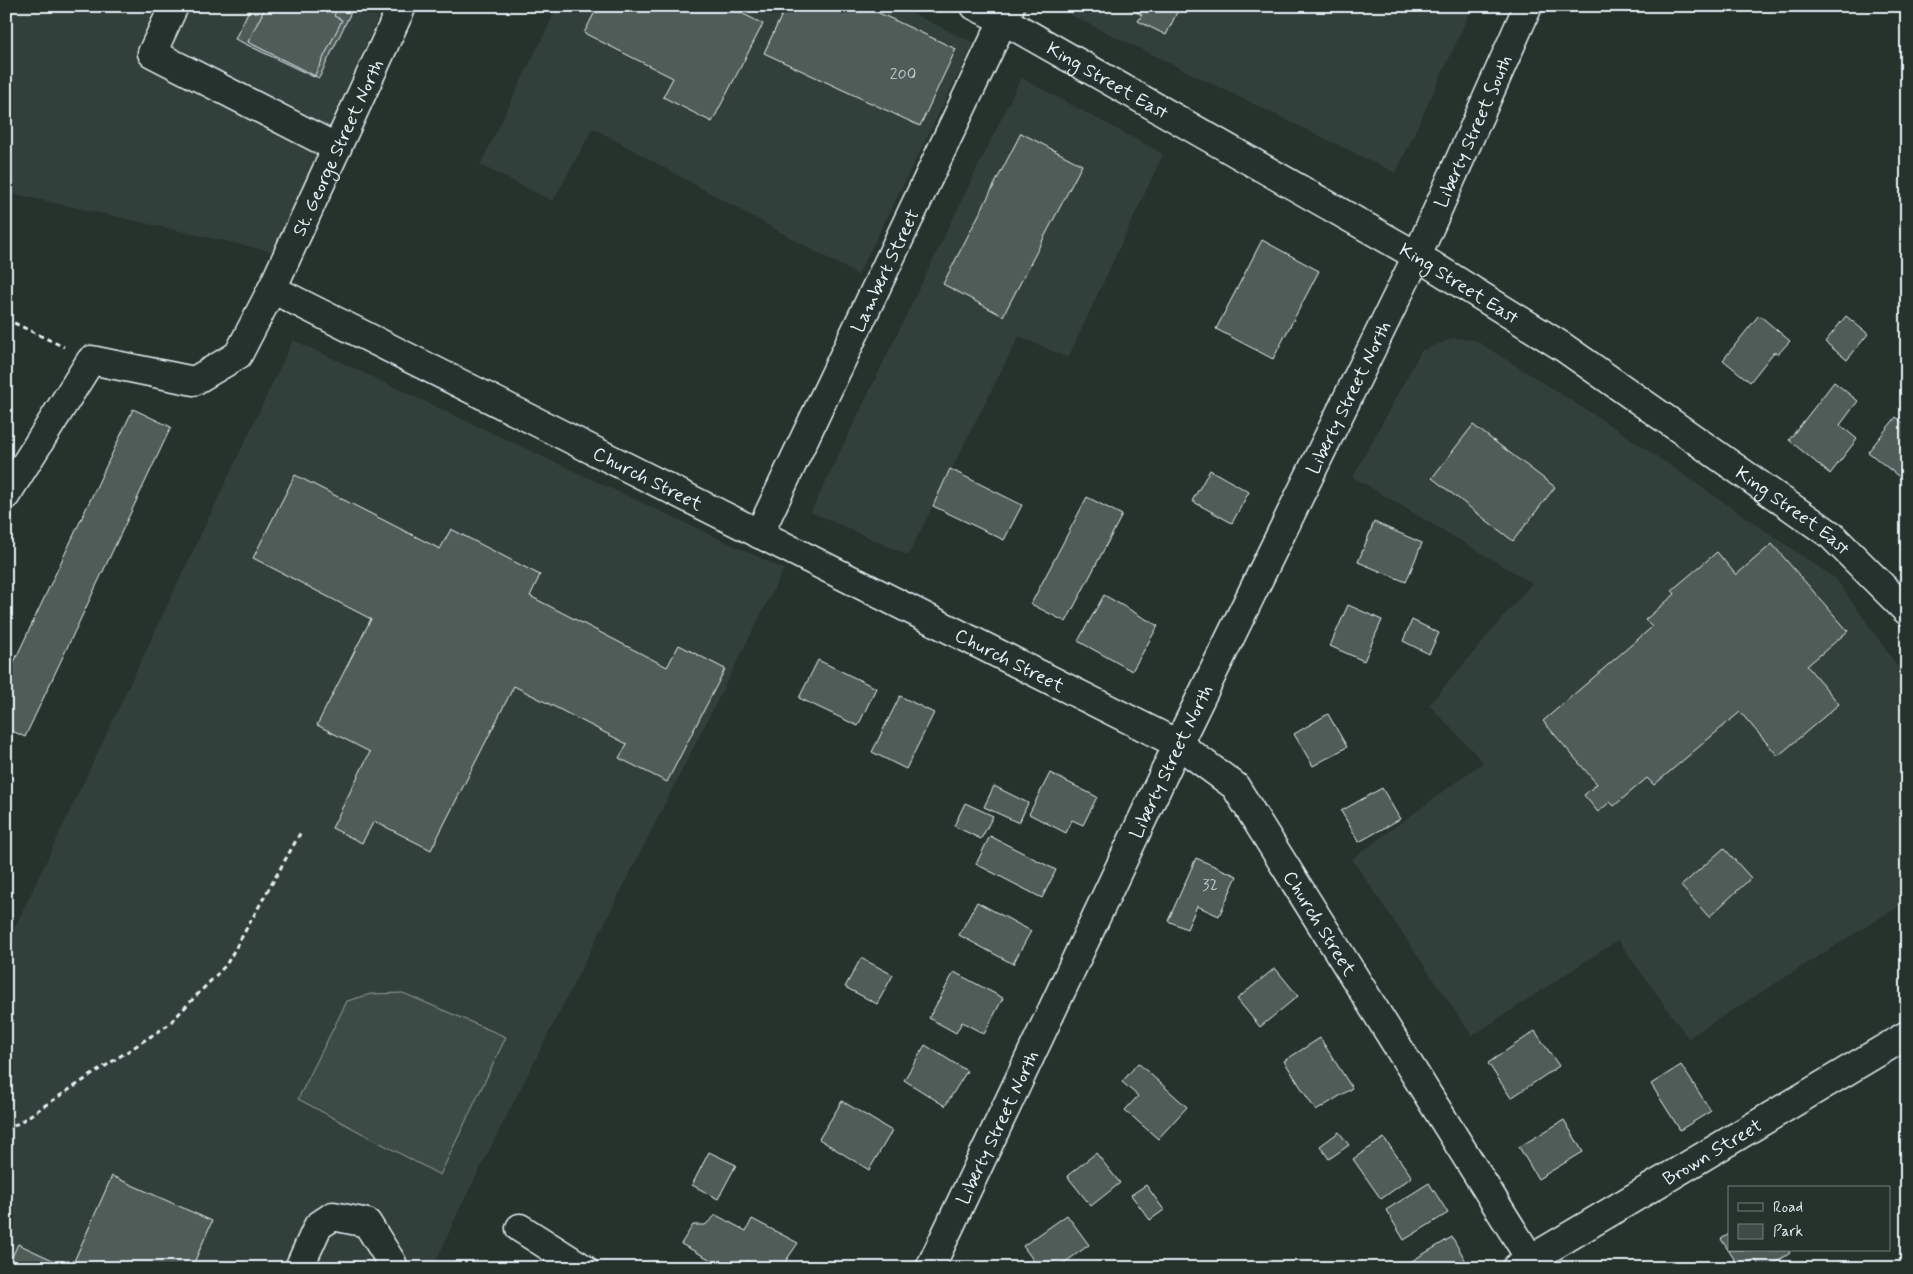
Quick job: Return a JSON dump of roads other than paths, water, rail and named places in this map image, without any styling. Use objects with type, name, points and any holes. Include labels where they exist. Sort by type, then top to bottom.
[{"type":"street","points":[[174,6],[152,53],[337,148]]},
{"type":"street","name":"St. George Street North","points":[[6,495],[91,360],[194,380],[238,355],[272,289],[402,6]]},
{"type":"street","name":"King Street East","points":[[974,6],[1007,13],[1417,256],[1563,347],[1831,535],[1907,611]]},
{"type":"street","name":"Liberty Street South","points":[[1417,256],[1528,6]]},
{"type":"street","name":"Lambert Street","points":[[759,534],[1007,13]]},
{"type":"street","name":"Liberty Street North","points":[[930,1268],[1178,744],[1417,256]]},
{"type":"street","name":"Church Street","points":[[272,289],[1178,744],[1235,786],[1527,1265]]},
{"type":"street","name":"Brown Street","points":[[1527,1265],[1907,1035]]},
{"type":"street","points":[[299,1268],[318,1226],[334,1216],[367,1223],[392,1263],[390,1268]]},
{"type":"street","points":[[520,1228],[583,1268]]}]
